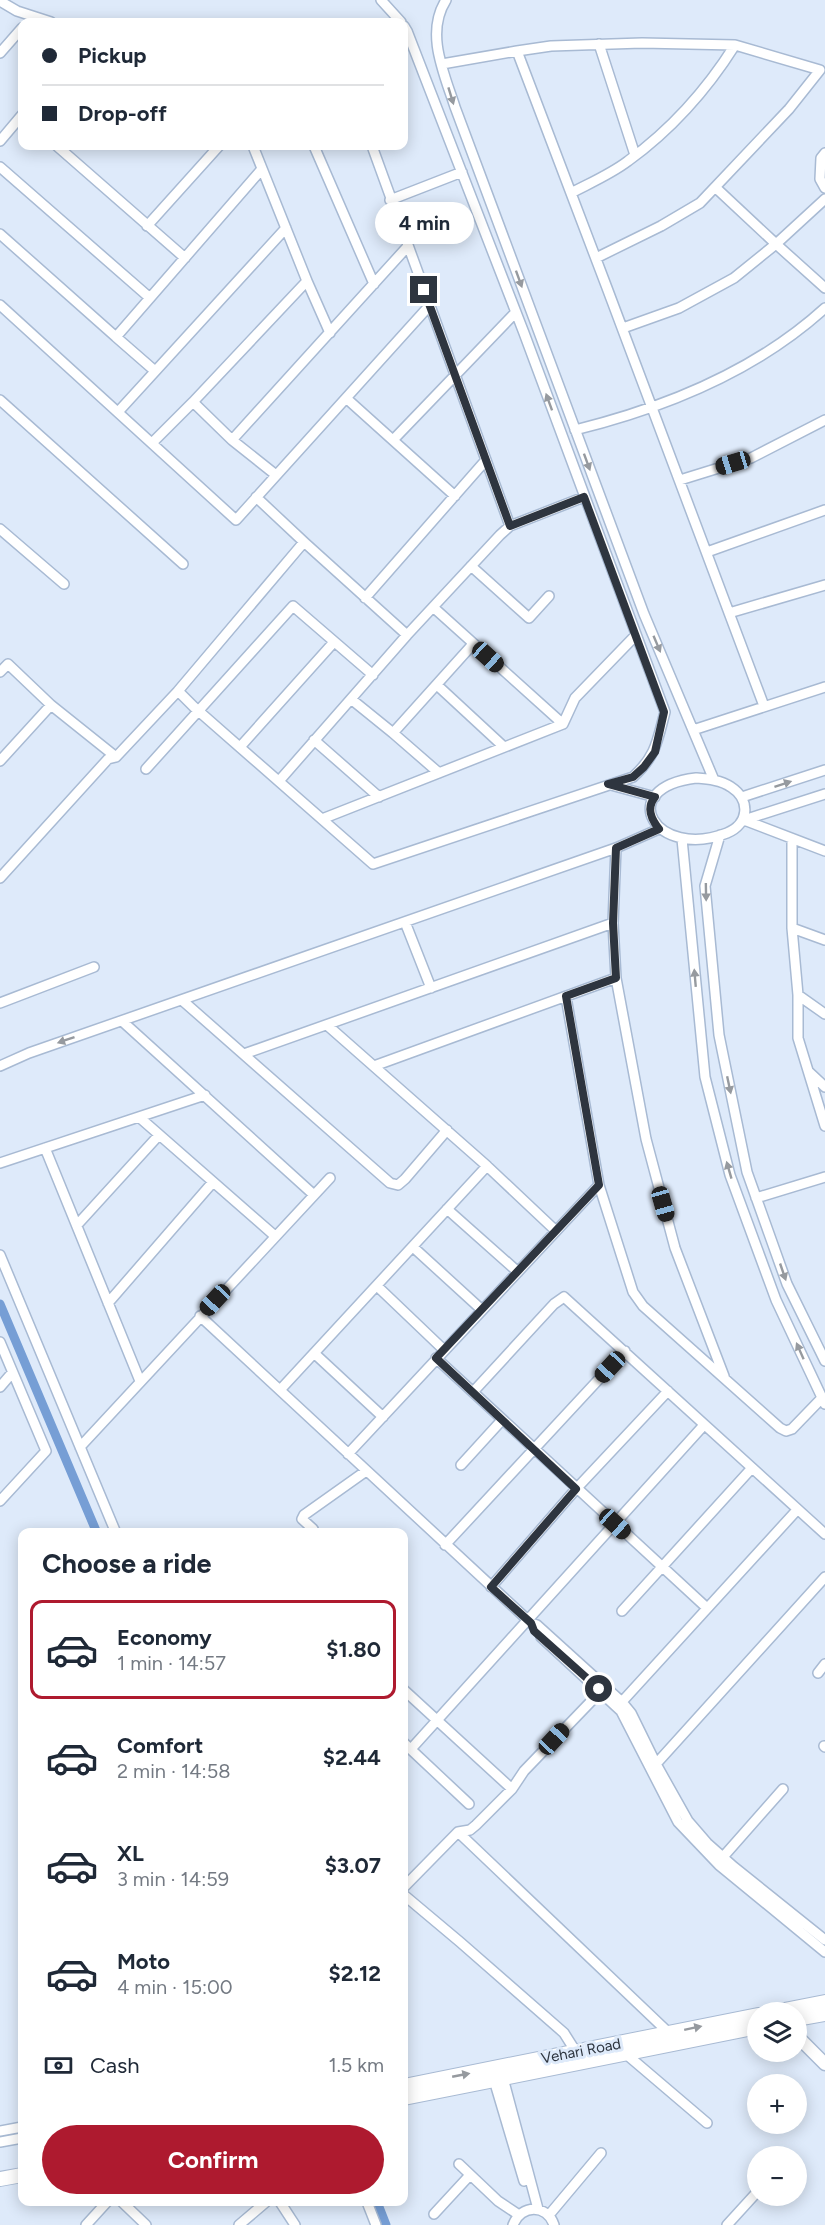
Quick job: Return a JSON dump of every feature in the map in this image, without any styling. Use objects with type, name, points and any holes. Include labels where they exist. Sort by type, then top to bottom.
[{"type":"main road","points":[[807,2006],[825,2002]]},
{"type":"main road","points":[[807,2017],[825,2014]]},
{"type":"main road","name":"Vehari Road","points":[[408,2085],[747,2017]]},
{"type":"main road","name":"Vehari Road","points":[[408,2097],[747,2029]]},
{"type":"main road","points":[[807,2046],[825,2064]]},
{"type":"main road","points":[[0,2170],[18,2166]]},
{"type":"main road","points":[[0,2179],[18,2176]]},
{"type":"street","points":[[381,0],[397,18]]},
{"type":"street","points":[[446,0],[439,11],[436,45],[455,106],[644,614],[714,780]]},
{"type":"street","points":[[0,1],[28,18]]},
{"type":"street","points":[[0,53],[18,33]]},
{"type":"street","points":[[178,691],[373,864],[633,777],[655,752],[664,712],[516,312],[408,34]]},
{"type":"street","points":[[442,64],[551,46],[642,43],[735,45],[822,68],[789,109],[700,203],[661,226],[596,258]]},
{"type":"street","points":[[599,44],[635,155]]},
{"type":"street","points":[[571,193],[627,162],[676,122],[717,74],[735,45]]},
{"type":"street","points":[[517,51],[764,706]]},
{"type":"street","points":[[0,141],[18,120]]},
{"type":"street","points":[[62,150],[185,258]]},
{"type":"street","points":[[147,226],[215,150]]},
{"type":"street","points":[[255,150],[330,333]]},
{"type":"street","points":[[316,150],[374,284]]},
{"type":"street","points":[[373,150],[510,526]]},
{"type":"street","points":[[825,153],[821,158],[820,179],[825,188]]},
{"type":"street","points":[[0,167],[150,298]]},
{"type":"street","points":[[116,337],[262,169]]},
{"type":"street","points":[[390,200],[462,172]]},
{"type":"street","points":[[715,187],[825,288]]},
{"type":"street","points":[[623,328],[679,308],[734,278],[776,244],[825,199]]},
{"type":"street","points":[[118,412],[286,228]]},
{"type":"street","points":[[0,234],[155,371]]},
{"type":"street","points":[[232,440],[408,246]]},
{"type":"street","points":[[152,443],[307,281]]},
{"type":"street","points":[[0,305],[236,520],[429,305]]},
{"type":"street","points":[[575,430],[626,417],[754,361],[806,325],[825,308]]},
{"type":"street","points":[[393,440],[516,312]]},
{"type":"street","points":[[346,398],[455,496]]},
{"type":"street","points":[[0,400],[183,564]]},
{"type":"street","points":[[193,402],[232,440],[276,475]]},
{"type":"street","points":[[680,480],[751,458],[825,420]]},
{"type":"street","points":[[365,598],[486,460]]},
{"type":"street","points":[[256,497],[406,635]]},
{"type":"street","points":[[279,781],[406,635],[500,535],[510,526],[584,497]]},
{"type":"street","points":[[707,552],[825,510]]},
{"type":"street","points":[[0,529],[64,584]]},
{"type":"street","points":[[0,878],[108,759],[116,757],[178,691],[304,542]]},
{"type":"street","points":[[471,566],[529,618],[549,596]]},
{"type":"street","points":[[729,613],[825,585]]},
{"type":"street","points":[[146,769],[293,606],[373,675]]},
{"type":"street","points":[[433,608],[563,724]]},
{"type":"street","points":[[322,819],[563,724],[575,698],[636,635]]},
{"type":"street","points":[[240,747],[334,642]]},
{"type":"street","points":[[393,733],[473,644]]},
{"type":"street","points":[[0,672],[8,664],[51,705],[116,757]]},
{"type":"street","points":[[437,684],[504,747]]},
{"type":"street","points":[[693,729],[825,687]]},
{"type":"street","points":[[351,699],[439,773]]},
{"type":"street","points":[[0,761],[51,705]]},
{"type":"street","points":[[314,740],[379,797]]},
{"type":"street","points":[[742,797],[825,770]]},
{"type":"street","points":[[744,820],[746,809],[742,797],[731,787],[714,780],[696,778],[677,780],[663,787],[651,802],[650,816],[659,829],[682,839],[698,839],[720,836],[733,830],[744,820],[825,794]]},
{"type":"street","points":[[608,784],[655,797]]},
{"type":"street","points":[[744,820],[825,851]]},
{"type":"street","points":[[0,1066],[29,1053],[616,848],[659,829]]},
{"type":"street","points":[[720,836],[705,886],[719,1035],[747,1173],[787,1284],[825,1360]]},
{"type":"street","points":[[566,996],[599,1185],[633,1292],[643,1306],[780,1428],[786,1431],[792,1429],[823,1401],[776,1300],[730,1175],[705,1077],[682,839]]},
{"type":"street","points":[[792,839],[792,928],[798,995],[798,1038],[825,1126]]},
{"type":"street","points":[[616,848],[613,923],[616,978],[646,1139],[675,1248],[725,1380]]},
{"type":"street","points":[[405,922],[431,988]]},
{"type":"street","points":[[244,1054],[613,923]]},
{"type":"street","points":[[792,928],[825,940]]},
{"type":"street","points":[[0,1003],[94,967]]},
{"type":"street","points":[[374,1066],[616,978]]},
{"type":"street","points":[[798,995],[825,1014]]},
{"type":"street","points":[[183,1001],[390,1183],[398,1185],[405,1179],[447,1130]]},
{"type":"street","points":[[122,1021],[314,1195]]},
{"type":"street","points":[[327,1025],[447,1130],[556,1231]]},
{"type":"street","points":[[809,1072],[825,1087]]},
{"type":"street","points":[[0,1162],[205,1095]]},
{"type":"street","points":[[139,1117],[275,1236]]},
{"type":"street","points":[[77,1225],[159,1135]]},
{"type":"street","points":[[45,1148],[140,1381]]},
{"type":"street","points":[[280,1390],[487,1166]]},
{"type":"street","points":[[756,1198],[825,1177]]},
{"type":"street","points":[[80,1447],[330,1178]]},
{"type":"street","points":[[108,1303],[213,1182]]},
{"type":"street","points":[[348,1454],[599,1185]]},
{"type":"street","points":[[447,1209],[518,1272]]},
{"type":"street","points":[[412,1247],[482,1310]]},
{"type":"street","points":[[0,1255],[114,1528]]},
{"type":"street","points":[[377,1286],[444,1350]]},
{"type":"street","points":[[472,1392],[554,1304],[564,1297],[825,1534]]},
{"type":"street","points":[[200,1316],[529,1622],[534,1631],[601,1691],[620,1704],[678,1822],[718,1865],[825,1952]]},
{"type":"street","points":[[0,1342],[46,1451],[0,1501]]},
{"type":"street","points":[[445,1545],[625,1351]]},
{"type":"street","points":[[314,1353],[383,1417]]},
{"type":"street","points":[[436,1358],[707,1608]]},
{"type":"street","points":[[0,1387],[12,1372]]},
{"type":"street","points":[[491,1587],[576,1489],[668,1391]]},
{"type":"street","points":[[461,1465],[502,1420]]},
{"type":"street","points":[[408,1745],[437,1720],[529,1622],[704,1425]]},
{"type":"street","points":[[622,1611],[751,1469]]},
{"type":"street","points":[[312,1528],[302,1519],[304,1515],[366,1471]]},
{"type":"street","points":[[620,1704],[797,1510]]},
{"type":"street","points":[[656,1764],[825,1577]]},
{"type":"street","points":[[529,1622],[537,1625],[620,1704],[638,1725],[656,1764],[688,1821],[723,1857],[825,1940]]},
{"type":"street","points":[[818,1673],[825,1664]]},
{"type":"street","points":[[408,1883],[458,1833],[470,1830],[476,1825],[601,1691]]},
{"type":"street","points":[[408,1694],[512,1789]]},
{"type":"street","points":[[408,1747],[469,1804]]},
{"type":"street","points":[[723,1857],[783,1789]]},
{"type":"street","points":[[458,1833],[669,2033]]},
{"type":"street","points":[[408,1898],[564,2033],[576,2052]]},
{"type":"street","points":[[627,2054],[707,2123]]},
{"type":"street","points":[[499,2079],[535,2209]]},
{"type":"street","points":[[0,2132],[18,2128]]},
{"type":"street","points":[[0,2142],[18,2139]]},
{"type":"street","points":[[549,2215],[601,2153]]},
{"type":"street","points":[[459,2164],[498,2201],[519,2215]]},
{"type":"street","points":[[434,2214],[470,2175]]},
{"type":"street","points":[[727,2225],[747,2203]]},
{"type":"street","points":[[86,2225],[103,2206]]},
{"type":"street","points":[[126,2206],[146,2225]]},
{"type":"street","points":[[239,2225],[261,2206]]},
{"type":"street","points":[[283,2206],[295,2225]]},
{"type":"street","points":[[369,2206],[376,2225]]},
{"type":"street","points":[[513,2225],[519,2215],[535,2209],[549,2215],[554,2225]]},
{"type":"waterway","points":[[0,1304],[95,1528]]},
{"type":"waterway","points":[[379,2206],[386,2225]]},
{"type":"route","points":[[424,290],[510,526],[584,497],[664,712],[655,752],[644,767],[633,777],[608,784],[655,797],[651,802],[650,816],[659,829],[616,848],[613,923],[616,978],[566,996],[599,1185],[436,1358],[576,1489],[491,1587],[531,1623],[534,1631],[599,1689]]}]
